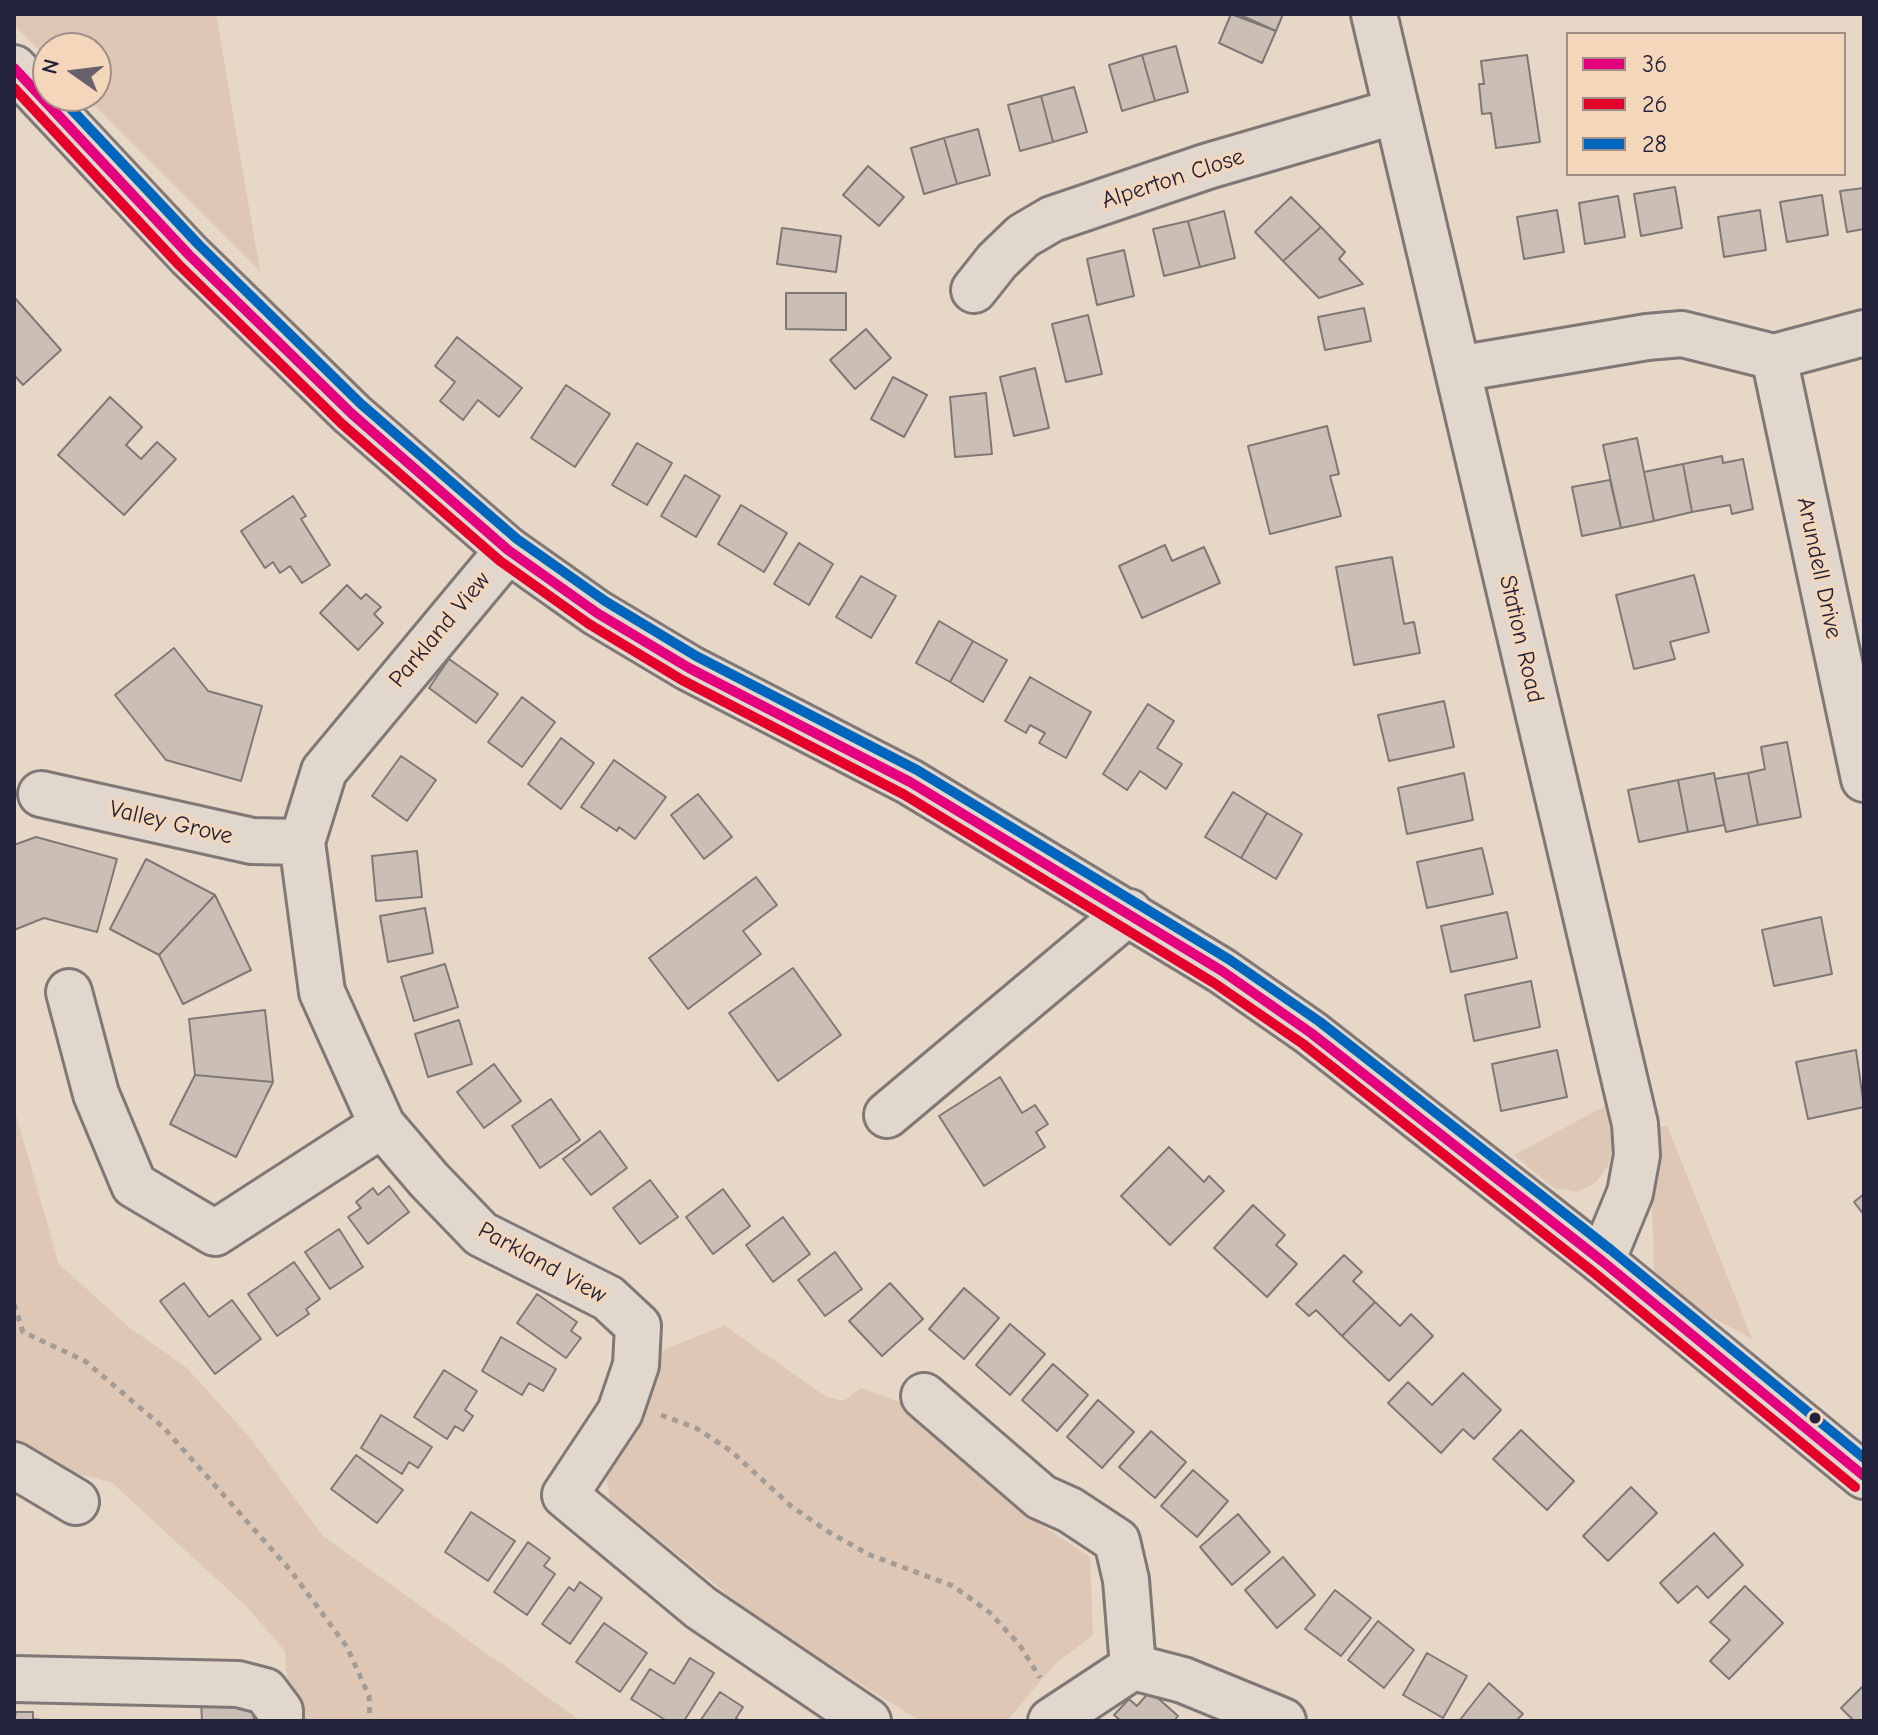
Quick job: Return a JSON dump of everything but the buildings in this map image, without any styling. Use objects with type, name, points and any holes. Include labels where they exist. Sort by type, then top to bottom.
[{"type":"main road","name":"Station Road","points":[[1374,14],[1635,1124],[1637,1155],[1630,1193],[1602,1261]]},
{"type":"main road","points":[[14,68],[189,255],[352,414],[508,550],[597,613],[689,668],[910,782],[1129,912],[1311,1033],[1602,1261],[1864,1476]]},
{"type":"main road","name":"Alperton Close","points":[[974,290],[997,261],[1023,236],[1052,219],[1208,166],[1397,111]]},
{"type":"main road","points":[[1458,369],[1682,334],[1774,357],[1864,333]]},
{"type":"main road","name":"Arundell Drive","points":[[1774,357],[1864,779]]},
{"type":"main road","name":"Parkland View","points":[[508,550],[324,771],[302,842],[322,992],[382,1125],[481,1234],[608,1298],[638,1326],[636,1365],[620,1412],[565,1495],[701,1608],[868,1721]]},
{"type":"main road","name":"Valley Grove","points":[[41,794],[252,841],[302,842]]},
{"type":"main road","points":[[887,1115],[1129,912]]},
{"type":"main road","points":[[69,992],[96,1094],[134,1185],[215,1233],[382,1125]]},
{"type":"main road","points":[[924,1396],[1041,1497],[1070,1510],[1117,1541],[1126,1580],[1133,1667]]},
{"type":"main road","points":[[14,1465],[76,1502]]},
{"type":"main road","points":[[1055,1717],[1133,1667],[1183,1680],[1283,1721]]},
{"type":"main road","points":[[14,1679],[238,1684],[265,1691],[280,1711],[280,1721]]},
{"type":"path","points":[[14,1304],[23,1332],[85,1361],[164,1428],[291,1571],[347,1647],[369,1696],[370,1721]]},
{"type":"path","points":[[620,1412],[656,1414],[696,1428],[731,1451],[791,1506],[827,1531],[870,1555],[953,1586],[989,1612],[1019,1644],[1055,1717]]},
{"type":"shaded area","points":[[14,14],[216,14],[260,271],[101,112],[112,112],[112,32],[32,32],[32,43],[14,25]]},
{"type":"shaded area","points":[[1605,1106],[1613,1146],[1608,1166],[1595,1183],[1577,1192],[1554,1188],[1514,1155]]},
{"type":"shaded area","points":[[14,1108],[59,1264],[130,1328],[187,1368],[251,1439],[323,1536],[581,1721],[290,1721],[285,1651],[247,1607],[111,1482],[73,1473],[14,1443]]},
{"type":"shaded area","points":[[1667,1125],[1752,1339],[1682,1301],[1654,1270],[1650,1131]]},
{"type":"shaded area","points":[[724,1325],[825,1396],[843,1401],[861,1388],[907,1405],[1019,1510],[1090,1557],[1093,1635],[1054,1665],[1007,1721],[920,1721],[763,1623],[610,1500],[605,1468],[664,1350]]},
{"type":"transit line","name":"36","points":[[14,68],[189,255],[352,414],[508,550],[597,613],[689,668],[910,782],[1222,971],[1311,1033],[1602,1261],[1864,1476]]},
{"type":"transit line","name":"26","points":[[14,88],[179,265],[342,424],[500,561],[589,624],[682,680],[903,794],[1214,983],[1303,1044],[1593,1272],[1855,1487]]},
{"type":"transit line","name":"28","points":[[74,112],[199,245],[361,404],[517,539],[605,601],[696,656],[917,770],[1230,960],[1320,1022],[1611,1250],[1864,1458]]}]
